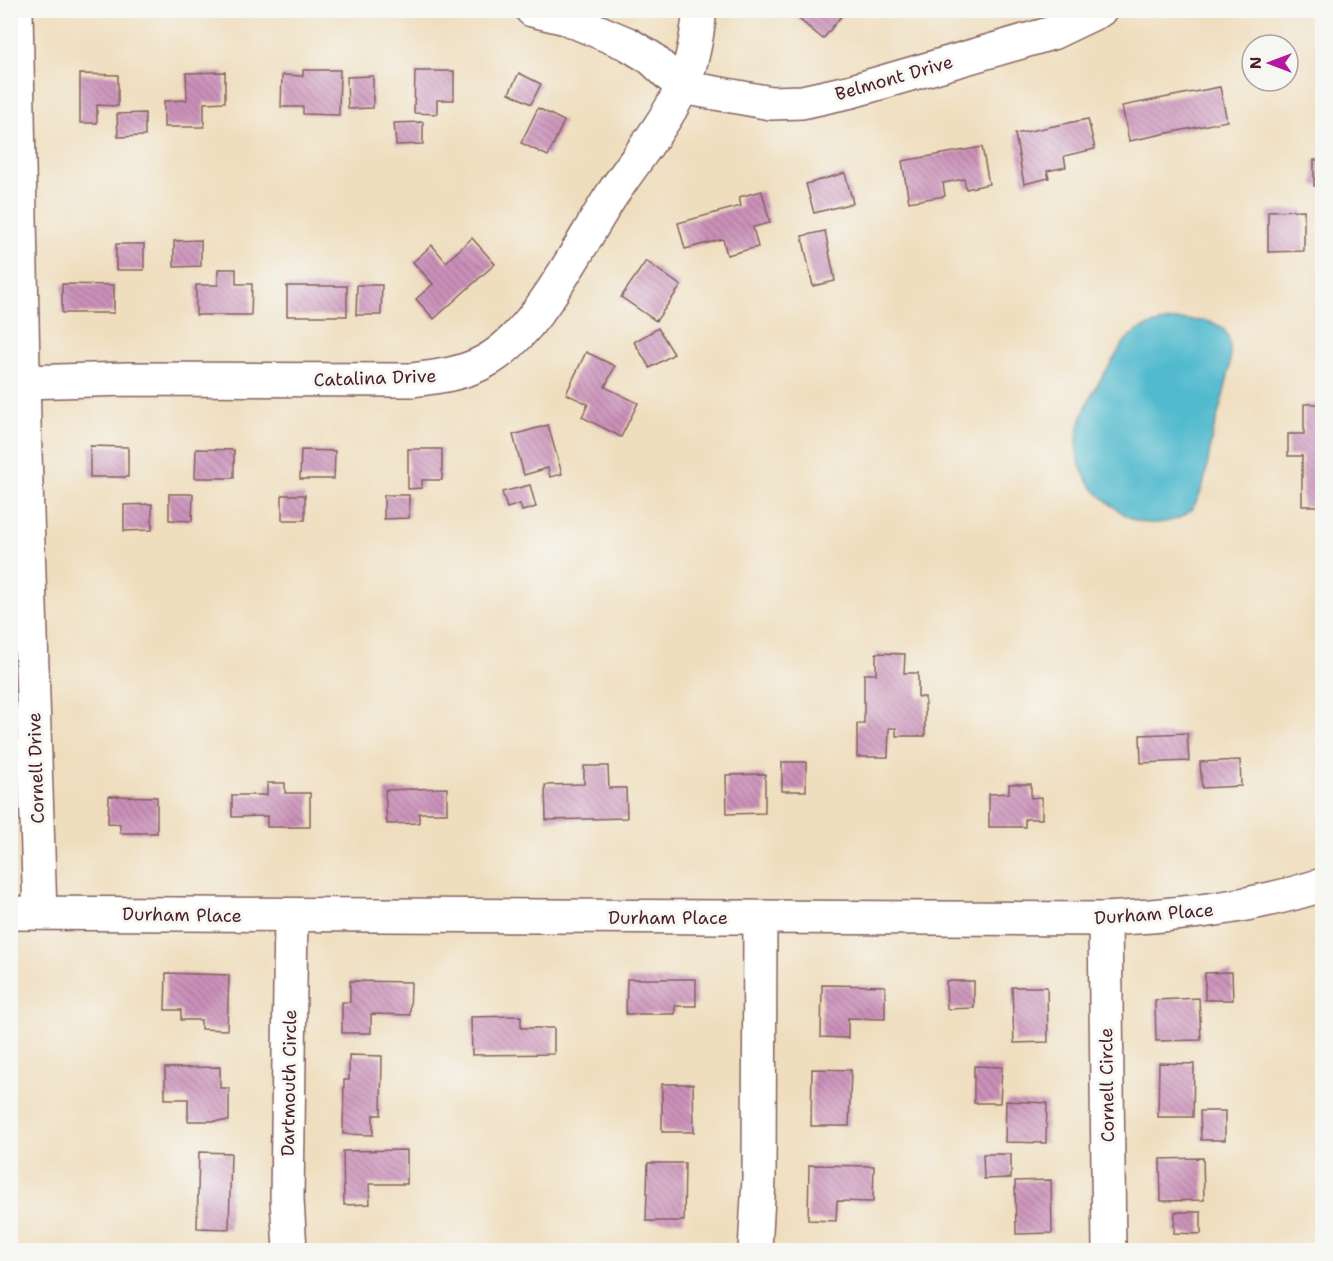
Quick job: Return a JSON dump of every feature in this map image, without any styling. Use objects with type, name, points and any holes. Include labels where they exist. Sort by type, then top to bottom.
[{"type":"street","name":"Cornell Drive","points":[[16,10],[24,382],[25,913]]},
{"type":"street","points":[[532,10],[566,18],[628,44],[651,58],[682,87]]},
{"type":"street","name":"Catalina Drive","points":[[24,382],[127,379],[411,380],[447,376],[486,362],[516,338],[535,316],[612,194],[662,126],[682,87],[697,38],[700,10]]},
{"type":"street","name":"Belmont Drive","points":[[682,87],[771,103],[802,102],[852,91],[1052,33],[1100,10]]},
{"type":"street","name":"Durham Place","points":[[25,913],[1105,919],[1216,910],[1263,902],[1323,885]]},
{"type":"street","name":"Dartmouth Circle","points":[[290,1251],[287,1199],[291,916]]},
{"type":"street","points":[[755,1251],[759,1179],[760,918]]},
{"type":"street","name":"Cornell Circle","points":[[1105,919],[1109,1251]]},
{"type":"water","points":[[1178,320],[1209,322],[1225,331],[1229,340],[1230,352],[1227,380],[1213,432],[1204,482],[1197,501],[1191,510],[1177,519],[1160,523],[1143,523],[1123,513],[1092,487],[1082,471],[1077,454],[1077,437],[1088,401],[1125,341],[1148,326]]},
{"type":"building","points":[[788,10],[836,10],[842,15],[823,39]]},
{"type":"building","points":[[878,10],[897,10],[897,11],[880,16]]},
{"type":"building","points":[[303,70],[340,70],[339,115],[303,114],[303,107],[281,107],[282,75],[303,76]]},
{"type":"building","points":[[415,71],[454,71],[454,100],[437,100],[437,114],[414,113]]},
{"type":"building","points":[[225,72],[225,102],[204,103],[204,127],[164,127],[164,101],[187,100],[186,73]]},
{"type":"building","points":[[519,73],[541,84],[531,104],[509,93]]},
{"type":"building","points":[[80,74],[118,75],[118,106],[97,105],[97,123],[80,123]]},
{"type":"building","points":[[373,76],[373,108],[348,109],[347,77]]},
{"type":"building","points":[[1220,87],[1227,121],[1129,141],[1122,106]]},
{"type":"building","points":[[538,108],[564,121],[548,156],[521,143]]},
{"type":"building","points":[[145,113],[145,136],[118,137],[117,114]]},
{"type":"building","points":[[1088,119],[1095,149],[1064,156],[1066,167],[1047,171],[1049,178],[1024,184],[1015,134]]},
{"type":"building","points":[[423,122],[423,144],[396,145],[394,123]]},
{"type":"building","points":[[982,147],[989,184],[966,189],[964,179],[943,183],[945,196],[909,202],[902,161]]},
{"type":"building","points":[[1314,160],[1322,160],[1322,186],[1314,186]]},
{"type":"building","points":[[845,173],[853,203],[814,213],[806,184]]},
{"type":"building","points":[[762,191],[770,223],[753,227],[758,247],[727,255],[723,239],[685,249],[678,223],[741,206],[739,197]]},
{"type":"building","points":[[1304,210],[1304,251],[1268,252],[1268,211]]},
{"type":"building","points":[[825,231],[835,281],[813,286],[802,236]]},
{"type":"building","points":[[472,238],[495,264],[434,319],[416,299],[433,284],[413,262],[432,245],[446,262]]},
{"type":"building","points":[[201,240],[201,266],[174,267],[174,241]]},
{"type":"building","points":[[116,244],[144,244],[144,270],[116,270]]},
{"type":"building","points":[[646,261],[681,286],[656,321],[621,297]]},
{"type":"building","points":[[218,269],[236,269],[236,284],[252,284],[251,315],[196,315],[196,285],[218,285]]},
{"type":"building","points":[[62,284],[114,285],[114,313],[62,313]]},
{"type":"building","points":[[357,285],[382,285],[381,315],[356,315]]},
{"type":"building","points":[[287,286],[347,286],[347,316],[287,316]]},
{"type":"building","points":[[658,328],[674,354],[650,368],[634,342]]},
{"type":"building","points":[[586,352],[615,366],[605,387],[638,403],[621,437],[582,417],[588,404],[566,394]]},
{"type":"building","points":[[1304,404],[1322,404],[1322,506],[1302,506],[1302,456],[1288,456],[1288,434],[1304,434]]},
{"type":"building","points":[[548,425],[562,474],[550,477],[548,468],[524,475],[513,435]]},
{"type":"building","points":[[90,446],[128,447],[128,477],[90,477]]},
{"type":"building","points":[[196,449],[234,450],[234,478],[195,478]]},
{"type":"building","points":[[408,449],[442,449],[442,480],[422,480],[422,488],[408,489]]},
{"type":"building","points":[[301,450],[335,451],[334,479],[300,479]]},
{"type":"building","points":[[530,485],[536,507],[522,511],[520,504],[507,508],[502,492]]},
{"type":"building","points":[[169,494],[193,494],[192,521],[169,520]]},
{"type":"building","points":[[282,495],[305,495],[305,520],[282,520]]},
{"type":"building","points":[[384,495],[409,495],[409,518],[384,519]]},
{"type":"building","points":[[152,504],[152,530],[124,531],[124,505]]},
{"type":"building","points":[[876,653],[905,654],[904,673],[918,673],[918,697],[925,697],[925,736],[896,736],[896,728],[889,728],[888,757],[857,757],[857,724],[864,724],[864,674],[876,674]]},
{"type":"building","points":[[1187,733],[1189,761],[1141,763],[1140,735]]},
{"type":"building","points":[[1240,760],[1241,786],[1202,788],[1200,762]]},
{"type":"building","points":[[782,762],[806,762],[806,791],[782,791]]},
{"type":"building","points":[[584,766],[608,766],[609,788],[626,788],[627,818],[546,820],[545,785],[584,784]]},
{"type":"building","points":[[765,774],[765,813],[727,814],[726,775]]},
{"type":"building","points":[[267,783],[285,783],[285,793],[310,793],[310,827],[267,827],[267,816],[232,817],[232,795],[267,795]]},
{"type":"building","points":[[1009,784],[1031,784],[1031,798],[1042,797],[1042,819],[1025,819],[1025,827],[989,827],[989,794],[1009,793]]},
{"type":"building","points":[[447,788],[447,813],[419,813],[419,823],[387,824],[385,790]]},
{"type":"building","points":[[109,796],[157,797],[157,833],[120,833],[120,824],[108,823]]},
{"type":"building","points":[[1232,972],[1233,1000],[1205,1000],[1205,973]]},
{"type":"building","points":[[166,973],[229,975],[227,1030],[201,1029],[201,1020],[181,1020],[181,1010],[165,1010]]},
{"type":"building","points":[[627,979],[696,979],[696,1006],[675,1006],[675,1014],[626,1014]]},
{"type":"building","points":[[350,981],[411,982],[410,1015],[371,1014],[371,1033],[342,1033],[342,1002],[350,1002]]},
{"type":"building","points":[[946,981],[974,981],[974,1008],[947,1009]]},
{"type":"building","points":[[822,985],[885,986],[885,1019],[848,1018],[848,1038],[821,1037]]},
{"type":"building","points":[[1012,987],[1047,987],[1048,1042],[1014,1043]]},
{"type":"building","points":[[1199,998],[1201,1040],[1156,1041],[1155,1000]]},
{"type":"building","points":[[521,1016],[521,1028],[554,1028],[554,1054],[472,1055],[471,1017]]},
{"type":"building","points":[[349,1055],[382,1056],[381,1115],[373,1115],[373,1135],[343,1134],[344,1080],[349,1080]]},
{"type":"building","points":[[1159,1063],[1194,1064],[1193,1117],[1158,1117]]},
{"type":"building","points":[[974,1066],[1002,1067],[1000,1103],[974,1103]]},
{"type":"building","points":[[220,1067],[220,1088],[229,1088],[229,1121],[188,1121],[188,1099],[165,1099],[165,1068]]},
{"type":"building","points":[[812,1069],[851,1070],[849,1126],[811,1126]]},
{"type":"building","points":[[662,1084],[693,1084],[694,1132],[662,1132]]},
{"type":"building","points":[[1006,1101],[1047,1103],[1046,1143],[1005,1142]]},
{"type":"building","points":[[1200,1111],[1225,1111],[1225,1140],[1201,1140]]},
{"type":"building","points":[[407,1150],[407,1184],[369,1184],[370,1204],[344,1205],[343,1151]]},
{"type":"building","points":[[199,1152],[231,1153],[229,1229],[197,1228]]},
{"type":"building","points":[[983,1154],[1011,1154],[1011,1178],[984,1179]]},
{"type":"building","points":[[1203,1158],[1204,1200],[1161,1201],[1160,1159]]},
{"type":"building","points":[[648,1163],[685,1163],[684,1221],[646,1221]]},
{"type":"building","points":[[809,1165],[874,1166],[873,1202],[837,1201],[836,1221],[808,1220]]},
{"type":"building","points":[[1051,1180],[1052,1233],[1016,1234],[1015,1181]]},
{"type":"building","points":[[1175,1212],[1201,1212],[1201,1234],[1174,1233]]}]
